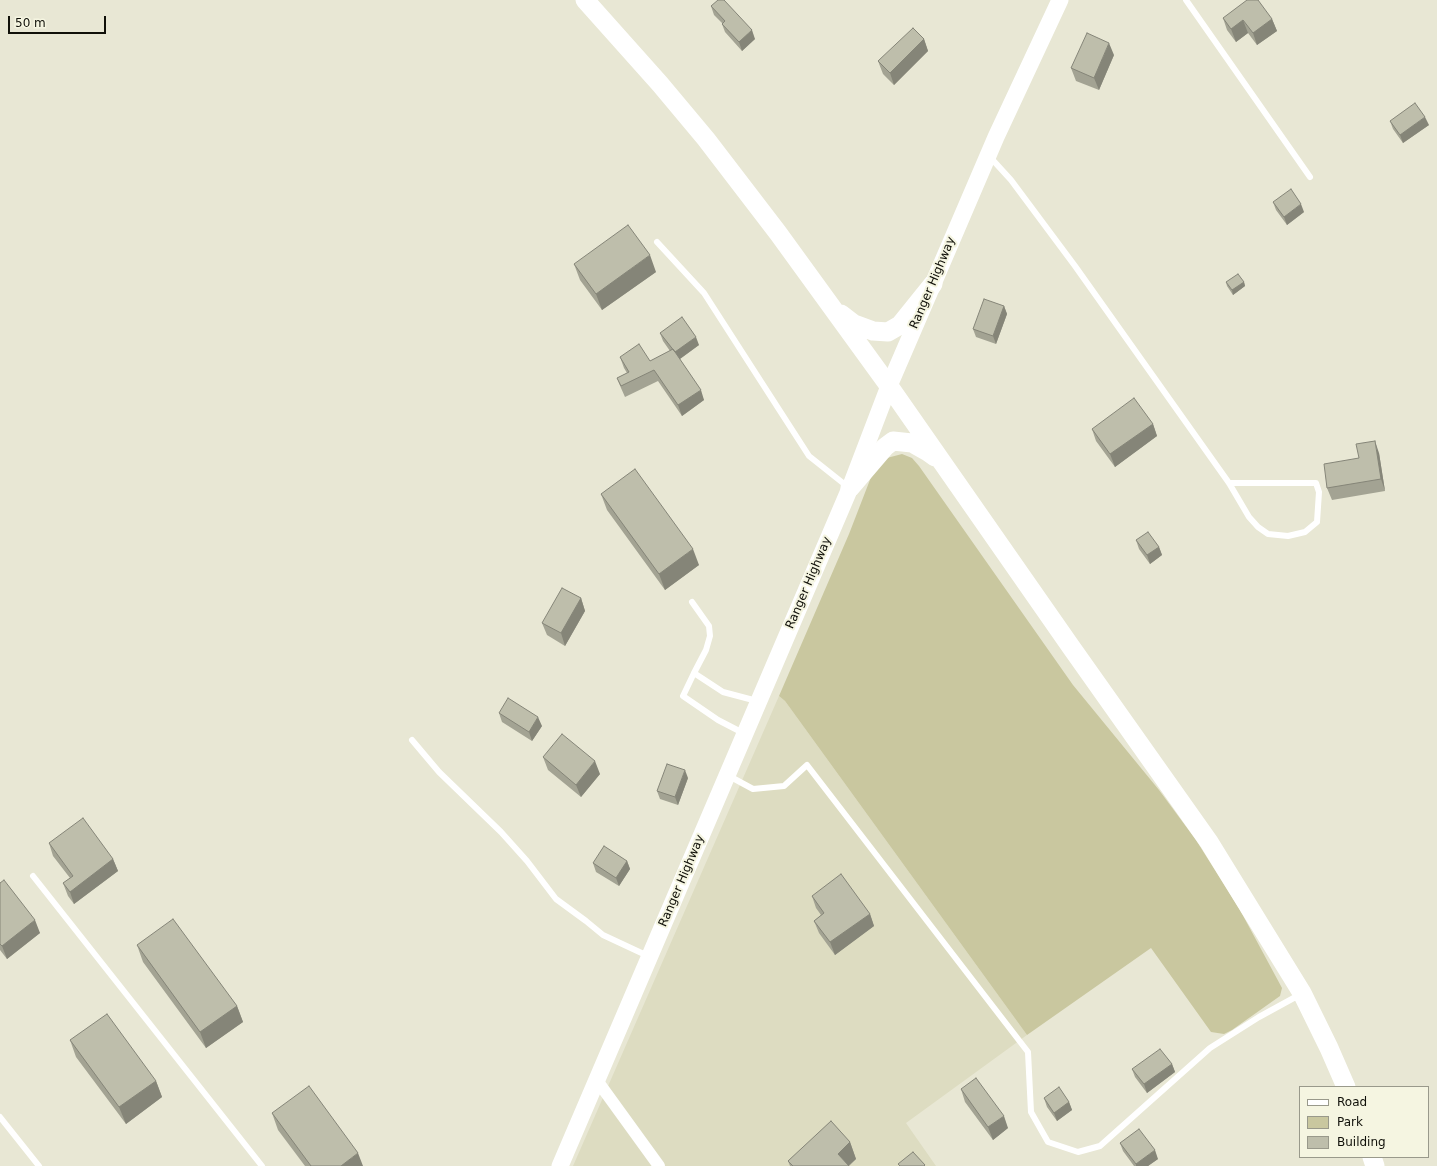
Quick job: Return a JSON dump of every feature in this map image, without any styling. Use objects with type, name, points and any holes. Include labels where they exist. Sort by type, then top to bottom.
[{"type":"main road","points":[[585,0],[660,84],[706,139],[778,233],[889,386],[1209,842],[1302,993],[1346,1086]]},
{"type":"main road","name":"Ranger Highway","points":[[560,1166],[850,488],[889,386],[988,156],[1060,0]]},
{"type":"main road","points":[[828,302],[854,324],[873,331],[888,332],[900,325],[933,284]]},
{"type":"main road","points":[[850,488],[885,447],[893,441],[912,443],[928,452],[945,467]]},
{"type":"street","points":[[596,1079],[659,1166]]},
{"type":"lane","points":[[1186,0],[1310,177]]},
{"type":"lane","points":[[988,156],[1011,180],[1075,266],[1229,483],[1249,516],[1258,527],[1268,534],[1288,536],[1305,532],[1317,522],[1319,492],[1316,483],[1229,483]]},
{"type":"lane","points":[[657,242],[704,293],[809,456],[850,488]]},
{"type":"lane","points":[[692,602],[709,626],[710,636],[706,650],[683,696],[718,720],[745,734]]},
{"type":"lane","points":[[694,672],[723,692],[759,701]]},
{"type":"lane","points":[[412,740],[439,772],[501,832],[527,861],[556,899],[603,935],[649,957]]},
{"type":"lane","points":[[727,775],[753,789],[784,786],[807,765],[1028,1052],[1031,1112],[1048,1142],[1078,1152],[1100,1146],[1210,1048],[1259,1016],[1302,993]]},
{"type":"lane","points":[[33,876],[262,1166]]},
{"type":"lane","points":[[0,1117],[39,1166]]},
{"type":"shaded area","points":[[779,696],[785,701],[1027,1035],[906,1123],[936,1166],[573,1166]]},
{"type":"green space","points":[[902,454],[912,458],[919,466],[1073,685],[1159,790],[1196,840],[1240,910],[1282,988],[1280,996],[1232,1030],[1224,1034],[1211,1032],[1151,948],[1027,1035],[785,701],[779,696],[849,534],[873,472],[883,459]]},
{"type":"building","points":[[718,0],[724,0],[752,30],[739,42],[722,24],[725,21],[711,6]]},
{"type":"building","points":[[1247,0],[1258,0],[1272,19],[1253,33],[1243,20],[1231,29],[1223,18]]},
{"type":"building","points":[[913,28],[924,39],[890,73],[878,61]]},
{"type":"building","points":[[1087,33],[1109,43],[1094,78],[1071,68]]},
{"type":"building","points":[[1415,103],[1425,117],[1400,135],[1390,121]]},
{"type":"building","points":[[1291,189],[1301,204],[1284,217],[1273,202]]},
{"type":"building","points":[[628,225],[650,255],[596,294],[574,264]]},
{"type":"building","points":[[1238,274],[1244,282],[1232,290],[1226,282]]},
{"type":"building","points":[[984,299],[1004,306],[993,336],[973,329]]},
{"type":"building","points":[[682,317],[696,337],[675,352],[660,333]]},
{"type":"building","points":[[639,344],[650,361],[673,349],[701,390],[678,405],[654,370],[621,386],[617,378],[629,372],[620,357]]},
{"type":"building","points":[[1134,398],[1153,424],[1110,454],[1092,429]]},
{"type":"building","points":[[1375,441],[1381,479],[1327,488],[1324,464],[1359,458],[1356,444]]},
{"type":"building","points":[[635,469],[693,549],[659,574],[601,494]]},
{"type":"building","points":[[1148,532],[1159,547],[1147,555],[1136,540]]},
{"type":"building","points":[[562,588],[581,598],[561,633],[542,623]]},
{"type":"building","points":[[508,698],[538,717],[529,732],[499,713]]},
{"type":"building","points":[[562,734],[595,761],[576,785],[543,757]]},
{"type":"building","points":[[667,764],[685,770],[675,797],[657,791]]},
{"type":"building","points":[[83,818],[113,859],[70,892],[63,883],[73,876],[49,843]]},
{"type":"building","points":[[604,846],[627,861],[616,878],[593,863]]},
{"type":"building","points":[[841,874],[870,914],[830,942],[814,921],[824,913],[812,896]]},
{"type":"building","points":[[4,880],[35,920],[2,946],[0,944],[0,883]]},
{"type":"building","points":[[173,919],[237,1006],[200,1032],[137,945]]},
{"type":"building","points":[[107,1014],[156,1081],[119,1107],[70,1040]]},
{"type":"building","points":[[1160,1049],[1172,1064],[1144,1084],[1132,1069]]},
{"type":"building","points":[[976,1078],[1004,1116],[988,1127],[961,1089]]},
{"type":"building","points":[[309,1086],[358,1153],[341,1166],[311,1166],[272,1113]]},
{"type":"building","points":[[1059,1087],[1069,1102],[1054,1113],[1044,1098]]},
{"type":"building","points":[[831,1121],[850,1142],[838,1154],[849,1166],[793,1166],[788,1161]]},
{"type":"building","points":[[1139,1129],[1155,1150],[1136,1164],[1120,1143]]},
{"type":"building","points":[[913,1152],[925,1165],[924,1166],[900,1166],[898,1164]]}]
